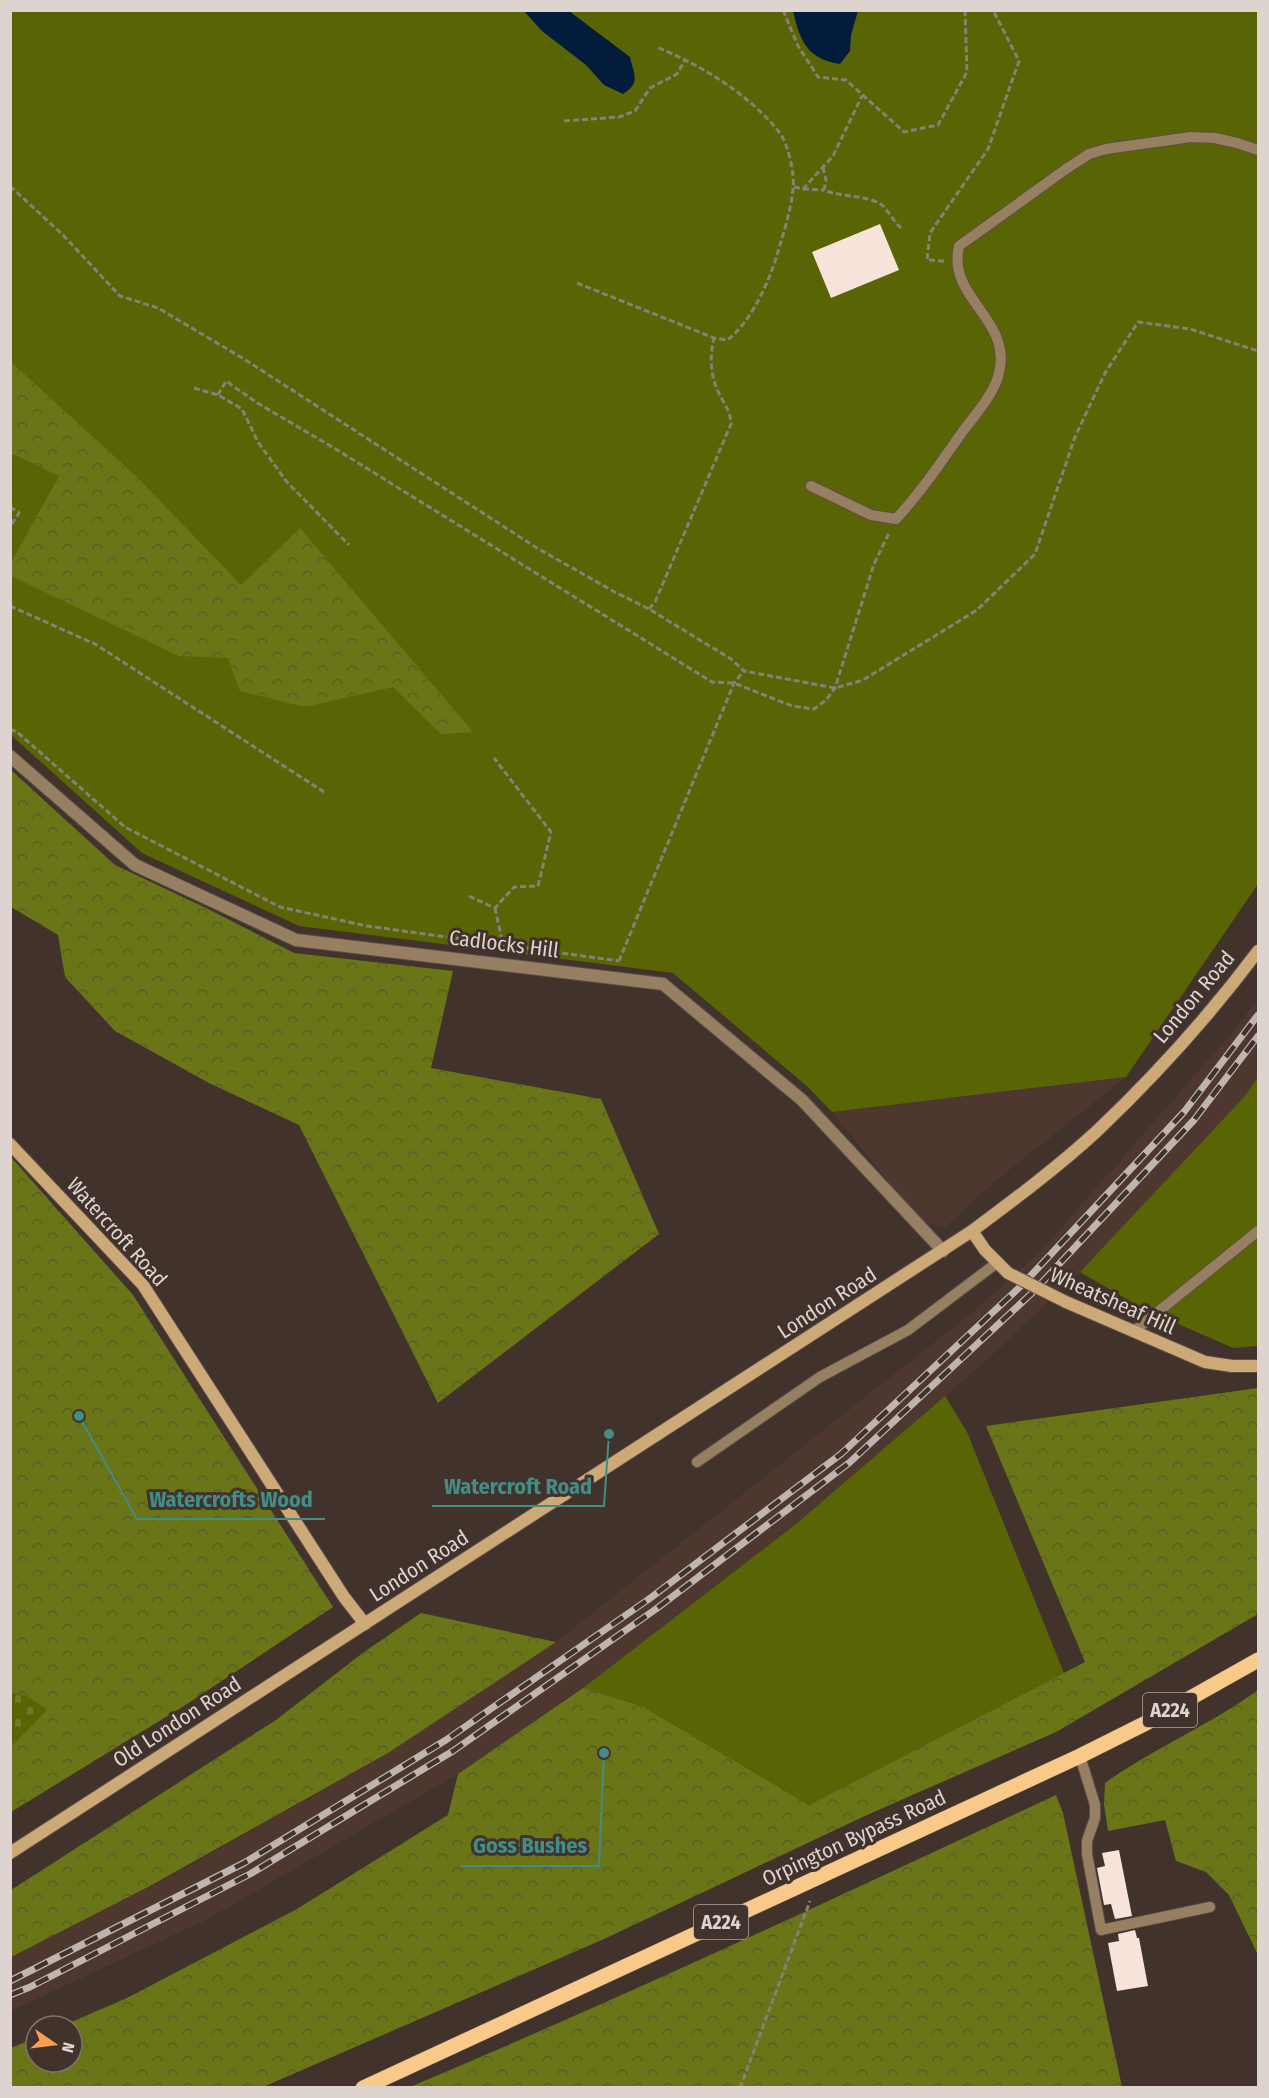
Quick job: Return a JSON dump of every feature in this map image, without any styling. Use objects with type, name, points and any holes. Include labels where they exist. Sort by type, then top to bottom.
[{"type":"main road","name":"Orpington Bypass Road","points":[[363,2088],[1080,1756],[1176,1707],[1258,1660]]},
{"type":"street","name":"Cadlocks Hill","points":[[10,756],[135,865],[296,940],[663,984],[802,1100],[943,1251]]},
{"type":"street","name":"London Road","points":[[365,1624],[972,1231],[1030,1187],[1096,1131],[1178,1048],[1258,951]]},
{"type":"street","name":"Watercroft Road","points":[[10,1144],[143,1285],[344,1597],[365,1624]]},
{"type":"street","name":"Wheatsheaf Hill","points":[[972,1231],[979,1243],[1008,1273],[1065,1302],[1205,1362],[1232,1366],[1258,1366]]},
{"type":"street","name":"Old London Road","points":[[10,1853],[365,1624]]},
{"type":"lane","points":[[811,486],[871,515],[896,519],[917,496],[980,408],[998,378],[1002,356],[993,330],[973,301],[960,276],[957,262],[959,246],[1089,154],[1106,148],[1191,137],[1226,141],[1258,150]]},
{"type":"lane","points":[[1133,1332],[1258,1231]]},
{"type":"lane","points":[[697,1462],[820,1377],[908,1330],[998,1262]]},
{"type":"lane","points":[[1080,1756],[1095,1805],[1095,1818],[1089,1832],[1087,1854],[1101,1930],[1210,1908]]},
{"type":"path","points":[[783,10],[798,46],[818,77],[846,80],[904,132],[938,125],[967,72],[966,10]]},
{"type":"path","points":[[957,262],[927,260],[930,233],[988,149],[1019,61],[993,10]]},
{"type":"path","points":[[577,283],[714,338],[727,340],[737,333],[766,286],[779,248],[794,187],[788,148],[780,133],[757,109],[725,83],[685,60],[656,47]]},
{"type":"path","points":[[564,122],[620,117],[635,111],[650,88],[677,74],[685,60]]},
{"type":"path","points":[[803,189],[833,156],[862,96]]},
{"type":"path","points":[[823,167],[826,180],[825,190]]},
{"type":"path","points":[[10,186],[63,235],[120,296],[158,308],[244,359],[537,548],[649,609],[731,659],[744,671],[835,688],[863,680],[977,610],[1035,554],[1075,437],[1105,373],[1138,322],[1190,329],[1258,351]]},
{"type":"path","points":[[794,187],[862,197],[884,206],[892,220],[901,228]]},
{"type":"path","points":[[649,609],[655,602],[731,424],[731,417],[716,388],[710,355],[714,338]]},
{"type":"path","points":[[218,395],[226,381],[258,404],[365,467],[712,682],[734,683],[792,706],[814,709],[826,700],[835,688],[874,564],[896,519]]},
{"type":"path","points":[[194,388],[218,395],[242,409],[258,442],[286,480],[349,545]]},
{"type":"path","points":[[10,507],[19,513],[10,526]]},
{"type":"path","points":[[10,606],[95,644],[324,792]]},
{"type":"path","points":[[613,977],[734,683],[744,671]]},
{"type":"path","points":[[10,729],[17,732],[125,827],[280,907],[367,926],[619,961]]},
{"type":"path","points":[[494,758],[551,832],[538,886],[514,888],[495,908]]},
{"type":"path","points":[[470,896],[495,908]]},
{"type":"path","points":[[495,908],[503,945]]},
{"type":"path","points":[[740,2088],[818,1877]]},
{"type":"shaded area","points":[[1258,999],[1258,1077],[1245,1096],[1080,1272],[988,1359],[796,1524],[592,1681],[458,1774],[208,1919],[11,2011],[11,1957],[167,1878],[388,1753],[556,1642],[975,1310],[1039,1253],[1235,1029]]},
{"type":"shaded area","points":[[1126,1077],[993,1183],[946,1227],[920,1221],[832,1112]]},
{"type":"green space","points":[[11,11],[1258,11],[1258,884],[1126,1077],[832,1112],[808,1087],[673,973],[299,926],[142,853],[11,735]]},
{"type":"green space","points":[[11,362],[137,477],[241,585],[300,528],[473,732],[441,734],[393,687],[305,707],[240,691],[228,658],[179,656],[11,576],[11,563],[59,476],[11,453]]},
{"type":"green space","points":[[11,770],[115,865],[294,953],[453,971],[431,1068],[601,1099],[659,1234],[438,1403],[299,1125],[209,1083],[115,1031],[65,977],[58,935],[11,907]]},
{"type":"green space","points":[[1258,1077],[1258,1346],[1233,1348],[1142,1308],[1080,1272],[1245,1096]]},
{"type":"green space","points":[[10,1156],[133,1295],[333,1607],[187,1704],[11,1812]]},
{"type":"green space","points":[[1258,1388],[1258,1614],[1056,1732],[867,1815],[604,1939],[263,2087],[11,2087],[11,2048],[24,2042],[24,2074],[84,2074],[84,2017],[127,1998],[297,1909],[448,1815],[458,1774],[583,1688],[642,1706],[809,1805],[1085,1662],[986,1426]]},
{"type":"green space","points":[[945,1396],[967,1432],[1064,1673],[809,1805],[642,1706],[583,1688],[796,1524]]},
{"type":"green space","points":[[421,1613],[556,1642],[388,1753],[150,1886],[11,1957],[11,1890],[276,1720],[364,1652]]},
{"type":"green space","points":[[1258,1690],[1258,1955],[1229,1895],[1206,1872],[1176,1861],[1165,1820],[1108,1831],[1104,1804],[1105,1783]]},
{"type":"green space","points":[[11,1692],[29,1697],[47,1710],[11,1747]]},
{"type":"green space","points":[[1056,1795],[1063,1813],[1122,2087],[410,2087],[654,1981]]},
{"type":"water","points":[[524,11],[569,11],[630,57],[635,78],[632,86],[623,94],[604,85],[586,65],[542,31]]},
{"type":"water","points":[[793,11],[858,11],[851,35],[850,51],[840,64],[820,58],[807,47],[799,32]]},
{"type":"building","points":[[880,224],[899,270],[831,298],[812,252]]},
{"type":"building","points":[[1119,1850],[1132,1916],[1115,1919],[1111,1904],[1104,1905],[1097,1868],[1105,1866],[1102,1853]]},
{"type":"building","points":[[1135,1930],[1139,1938],[1148,1986],[1117,1991],[1108,1943],[1119,1941],[1118,1934]]},
{"type":"railway","points":[[10,1981],[244,1863],[446,1740],[649,1599],[841,1454],[1023,1284],[1184,1112],[1258,1015]]},
{"type":"railway","points":[[10,1995],[30,1987],[250,1874],[453,1751],[656,1609],[849,1463],[1032,1293],[1194,1120],[1258,1036]]},
{"type":"place","name":"Watercrofts Wood","points":[[79,1416]]},
{"type":"place","name":"Watercroft Road","points":[[609,1434]]},
{"type":"place","name":"Goss Bushes","points":[[604,1753]]}]
